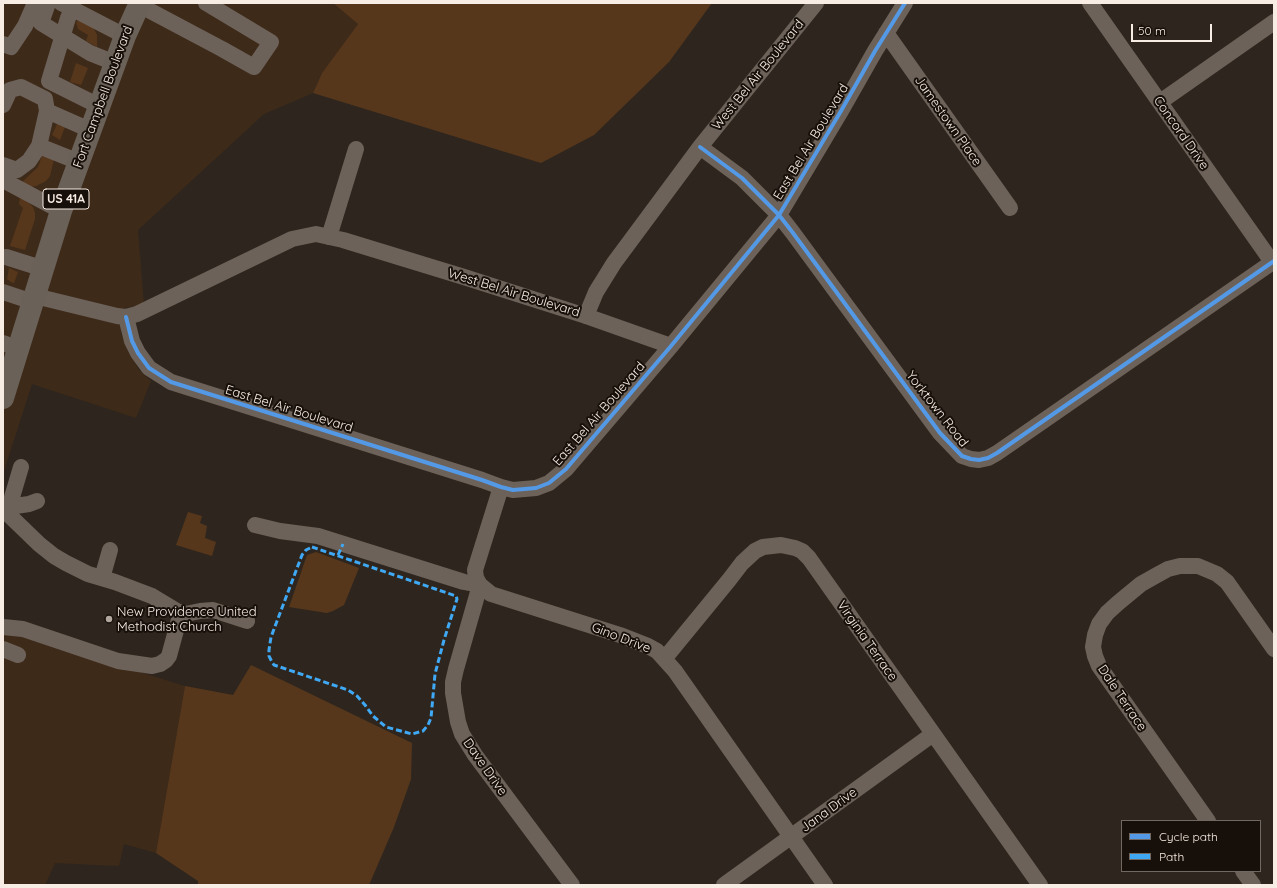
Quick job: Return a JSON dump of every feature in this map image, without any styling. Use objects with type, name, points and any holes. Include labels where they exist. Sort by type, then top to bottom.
[{"type":"highway","name":"Fort Campbell Boulevard","points":[[3,398],[11,346],[34,299],[61,210],[124,36],[140,4]]},
{"type":"street","points":[[3,44],[10,47],[25,26],[35,3]]},
{"type":"street","points":[[48,3],[42,23],[90,53],[115,63]]},
{"type":"street","points":[[140,4],[254,67],[270,42],[206,3]]},
{"type":"street","name":"West Bel Air Boulevard","points":[[126,317],[137,314],[292,238],[316,234],[586,316],[596,292],[614,262],[700,147],[816,3]]},
{"type":"street","name":"East Bel Air Boulevard","points":[[126,317],[132,341],[138,353],[150,368],[171,382],[501,487],[513,490],[536,488],[557,477],[596,435],[779,215],[905,3]]},
{"type":"street","name":"Concord Drive","points":[[1090,3],[1273,262]]},
{"type":"street","points":[[66,5],[68,18],[49,81],[99,106]]},
{"type":"street","points":[[66,5],[124,36]]},
{"type":"street","points":[[1160,102],[1274,22]]},
{"type":"street","name":"Jamestown Place","points":[[886,33],[1010,208]]},
{"type":"street","points":[[3,105],[10,90],[21,87],[45,99],[47,111],[39,146],[29,160],[17,170],[3,165]]},
{"type":"street","points":[[47,111],[90,130]]},
{"type":"street","points":[[39,146],[79,162]]},
{"type":"street","name":"Yorktown Road","points":[[700,147],[742,178],[779,215],[940,433],[962,456],[971,459],[979,460],[988,458],[997,453],[1273,262]]},
{"type":"street","points":[[329,237],[356,149]]},
{"type":"street","points":[[3,180],[61,210]]},
{"type":"street","points":[[6,257],[44,269]]},
{"type":"street","points":[[3,292],[126,317]]},
{"type":"street","points":[[586,316],[671,346]]},
{"type":"street","points":[[6,511],[21,467]]},
{"type":"street","points":[[480,585],[476,578],[475,570],[501,487]]},
{"type":"street","points":[[6,511],[37,501]]},
{"type":"street","points":[[6,511],[54,556],[66,564],[88,574],[152,596],[186,614],[213,610],[247,621]]},
{"type":"street","points":[[255,525],[280,531],[318,536],[464,582],[480,585]]},
{"type":"street","name":"Virginia Terrace","points":[[665,658],[745,560],[755,551],[763,547],[781,545],[802,551],[809,558],[1040,885]]},
{"type":"street","points":[[102,578],[110,550]]},
{"type":"street","name":"Dale Terrace","points":[[1207,820],[1099,666],[1093,647],[1099,624],[1118,602],[1141,584],[1168,569],[1180,566],[1198,566],[1217,574],[1227,582],[1274,649]]},
{"type":"street","name":"Gino Drive","points":[[480,585],[491,594],[648,646],[665,658],[680,677],[826,885]]},
{"type":"street","name":"Dave Drive","points":[[480,585],[453,682],[453,693],[458,722],[462,734],[475,755],[572,885]]},
{"type":"street","points":[[4,633],[15,628],[23,629],[118,661],[152,666],[160,664],[169,656],[181,612]]},
{"type":"street","name":"Jana Drive","points":[[724,885],[933,734]]},
{"type":"street","points":[[1244,872],[1254,885]]},
{"type":"shaded area","points":[[3,3],[333,3],[358,24],[322,73],[313,93],[264,114],[138,230],[144,305],[124,308],[121,333],[127,349],[139,370],[151,381],[136,418],[32,384],[3,474]]},
{"type":"shaded area","points":[[333,3],[712,3],[669,62],[594,135],[541,163],[313,93],[322,73],[358,24]]},
{"type":"shaded area","points":[[79,20],[90,25],[94,29],[97,35],[97,47],[86,41],[88,35],[78,29],[76,22]]},
{"type":"shaded area","points":[[76,63],[88,68],[81,85],[70,82]]},
{"type":"shaded area","points":[[57,124],[65,127],[60,140],[52,135]]},
{"type":"shaded area","points":[[42,156],[54,159],[50,176],[46,181],[36,186],[30,187],[21,183],[38,167]]},
{"type":"shaded area","points":[[20,198],[24,199],[33,207],[35,213],[35,219],[25,250],[10,246],[23,208],[19,204]]},
{"type":"shaded area","points":[[9,268],[18,272],[14,283],[7,279]]},
{"type":"shaded area","points":[[188,512],[202,516],[200,523],[207,526],[205,538],[216,542],[212,556],[176,545]]},
{"type":"shaded area","points":[[316,552],[359,568],[344,605],[327,613],[289,607],[307,555]]},
{"type":"shaded area","points":[[3,635],[19,635],[185,686],[156,853],[124,844],[119,866],[55,863],[45,885],[3,885]]},
{"type":"shaded area","points":[[251,665],[412,743],[411,779],[394,827],[369,885],[198,885],[198,881],[156,853],[185,686],[233,695]]},
{"type":"marked path","points":[[338,555],[343,544]]},
{"type":"marked path","points":[[312,547],[456,596],[457,599],[435,674],[431,718],[423,731],[412,734],[386,727],[373,716],[357,696],[348,690],[274,665],[272,662],[269,656],[271,637],[302,555],[306,550],[312,547]]},
{"type":"cycle path","points":[[126,317],[132,341],[138,353],[149,368],[171,382],[501,487],[513,490],[536,488],[549,483],[566,469],[671,346],[779,215],[875,51],[905,3]]},
{"type":"cycle path","points":[[700,147],[742,178],[779,215],[940,433],[962,456],[971,459],[979,460],[988,458],[997,453],[1274,261]]},
{"type":"place","name":"New Providence United Methodist Church","points":[[109,619]]}]
